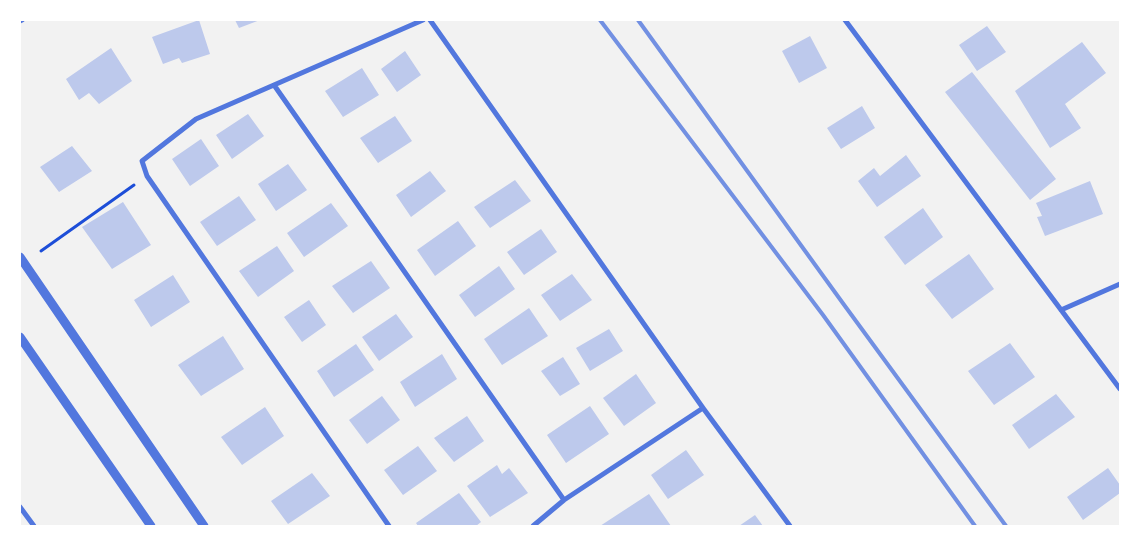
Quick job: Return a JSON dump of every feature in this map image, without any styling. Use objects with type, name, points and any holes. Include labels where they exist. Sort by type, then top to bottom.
[{"type":"street","points":[[389,526],[147,176],[142,161],[196,119],[422,20]]},
{"type":"street","points":[[430,20],[703,408],[790,526]]},
{"type":"street","points":[[845,20],[1120,389]]},
{"type":"street","points":[[274,85],[564,500]]},
{"type":"street","points":[[20,257],[204,526]]},
{"type":"street","points":[[1062,310],[1120,284]]},
{"type":"street","points":[[20,337],[152,526]]},
{"type":"street","points":[[533,526],[564,500],[703,408]]},
{"type":"street","points":[[20,507],[34,526]]},
{"type":"path","points":[[41,251],[147,176]]},
{"type":"building","points":[[199,20],[210,54],[182,63],[179,58],[163,64],[152,37]]},
{"type":"building","points":[[235,20],[260,20],[239,28]]},
{"type":"building","points":[[987,26],[1006,52],[977,71],[959,45]]},
{"type":"building","points":[[810,36],[827,68],[799,83],[782,51]]},
{"type":"building","points":[[1082,42],[1106,73],[1065,104],[1081,128],[1050,148],[1015,91]]},
{"type":"building","points":[[111,48],[132,81],[99,104],[89,93],[79,100],[66,79]]},
{"type":"building","points":[[405,51],[421,75],[397,92],[381,69]]},
{"type":"building","points":[[362,68],[379,95],[343,117],[325,91]]},
{"type":"building","points":[[972,72],[1056,179],[1030,200],[945,92]]},
{"type":"building","points":[[862,106],[875,128],[841,149],[827,128]]},
{"type":"building","points":[[248,114],[264,136],[232,159],[216,135]]},
{"type":"building","points":[[395,116],[412,141],[378,163],[360,138]]},
{"type":"building","points":[[201,139],[219,166],[190,186],[172,159]]},
{"type":"building","points":[[72,146],[92,171],[59,192],[40,167]]},
{"type":"building","points":[[906,155],[921,176],[877,207],[858,181],[874,168],[880,176]]},
{"type":"building","points":[[288,164],[307,190],[276,211],[258,184]]},
{"type":"building","points":[[430,171],[446,191],[411,217],[396,195]]},
{"type":"building","points":[[515,180],[531,201],[490,228],[474,207]]},
{"type":"building","points":[[1090,181],[1103,214],[1045,236],[1037,217],[1042,216],[1036,203]]},
{"type":"building","points":[[239,196],[256,220],[217,246],[200,222]]},
{"type":"building","points":[[123,202],[151,245],[112,269],[82,227]]},
{"type":"building","points":[[331,203],[348,226],[304,257],[287,233]]},
{"type":"building","points":[[923,208],[943,237],[905,265],[884,237]]},
{"type":"building","points":[[458,221],[476,246],[435,276],[417,250]]},
{"type":"building","points":[[541,229],[557,252],[524,275],[507,252]]},
{"type":"building","points":[[277,246],[294,271],[258,297],[239,271]]},
{"type":"building","points":[[969,254],[994,289],[952,319],[925,285]]},
{"type":"building","points":[[371,261],[390,288],[353,313],[332,286]]},
{"type":"building","points":[[499,266],[515,289],[475,317],[459,295]]},
{"type":"building","points":[[572,274],[592,300],[560,321],[541,295]]},
{"type":"building","points":[[173,275],[190,302],[151,327],[134,300]]},
{"type":"building","points":[[309,300],[326,325],[302,342],[284,317]]},
{"type":"building","points":[[529,308],[548,336],[502,365],[484,339]]},
{"type":"building","points":[[396,314],[413,337],[379,361],[362,337]]},
{"type":"building","points":[[609,329],[623,351],[590,371],[576,348]]},
{"type":"building","points":[[223,336],[244,369],[201,396],[178,365]]},
{"type":"building","points":[[1010,343],[1035,377],[994,405],[968,371]]},
{"type":"building","points":[[356,344],[374,370],[334,397],[317,371]]},
{"type":"building","points":[[442,354],[457,379],[415,407],[400,382]]},
{"type":"building","points":[[563,357],[580,384],[560,396],[541,371]]},
{"type":"building","points":[[636,374],[656,403],[624,426],[603,398]]},
{"type":"building","points":[[1056,394],[1075,417],[1029,449],[1012,425]]},
{"type":"building","points":[[382,396],[400,420],[367,444],[349,420]]},
{"type":"building","points":[[590,406],[609,434],[566,463],[547,435]]},
{"type":"building","points":[[265,407],[284,436],[242,465],[221,437]]},
{"type":"building","points":[[467,416],[484,441],[454,462],[434,438]]},
{"type":"building","points":[[418,446],[437,471],[403,495],[384,470]]},
{"type":"building","points":[[686,450],[704,475],[668,499],[651,475]]},
{"type":"building","points":[[497,465],[502,474],[509,468],[528,493],[490,517],[467,486]]},
{"type":"building","points":[[1108,468],[1120,485],[1120,493],[1083,520],[1067,497]]},
{"type":"building","points":[[312,473],[330,496],[288,524],[271,501]]},
{"type":"building","points":[[459,493],[481,522],[476,526],[418,526],[416,523]]},
{"type":"building","points":[[649,494],[671,526],[600,526]]},
{"type":"building","points":[[755,515],[763,526],[739,526]]},
{"type":"railway","points":[[600,20],[823,315],[975,526]]},
{"type":"railway","points":[[638,20],[1006,526]]}]
